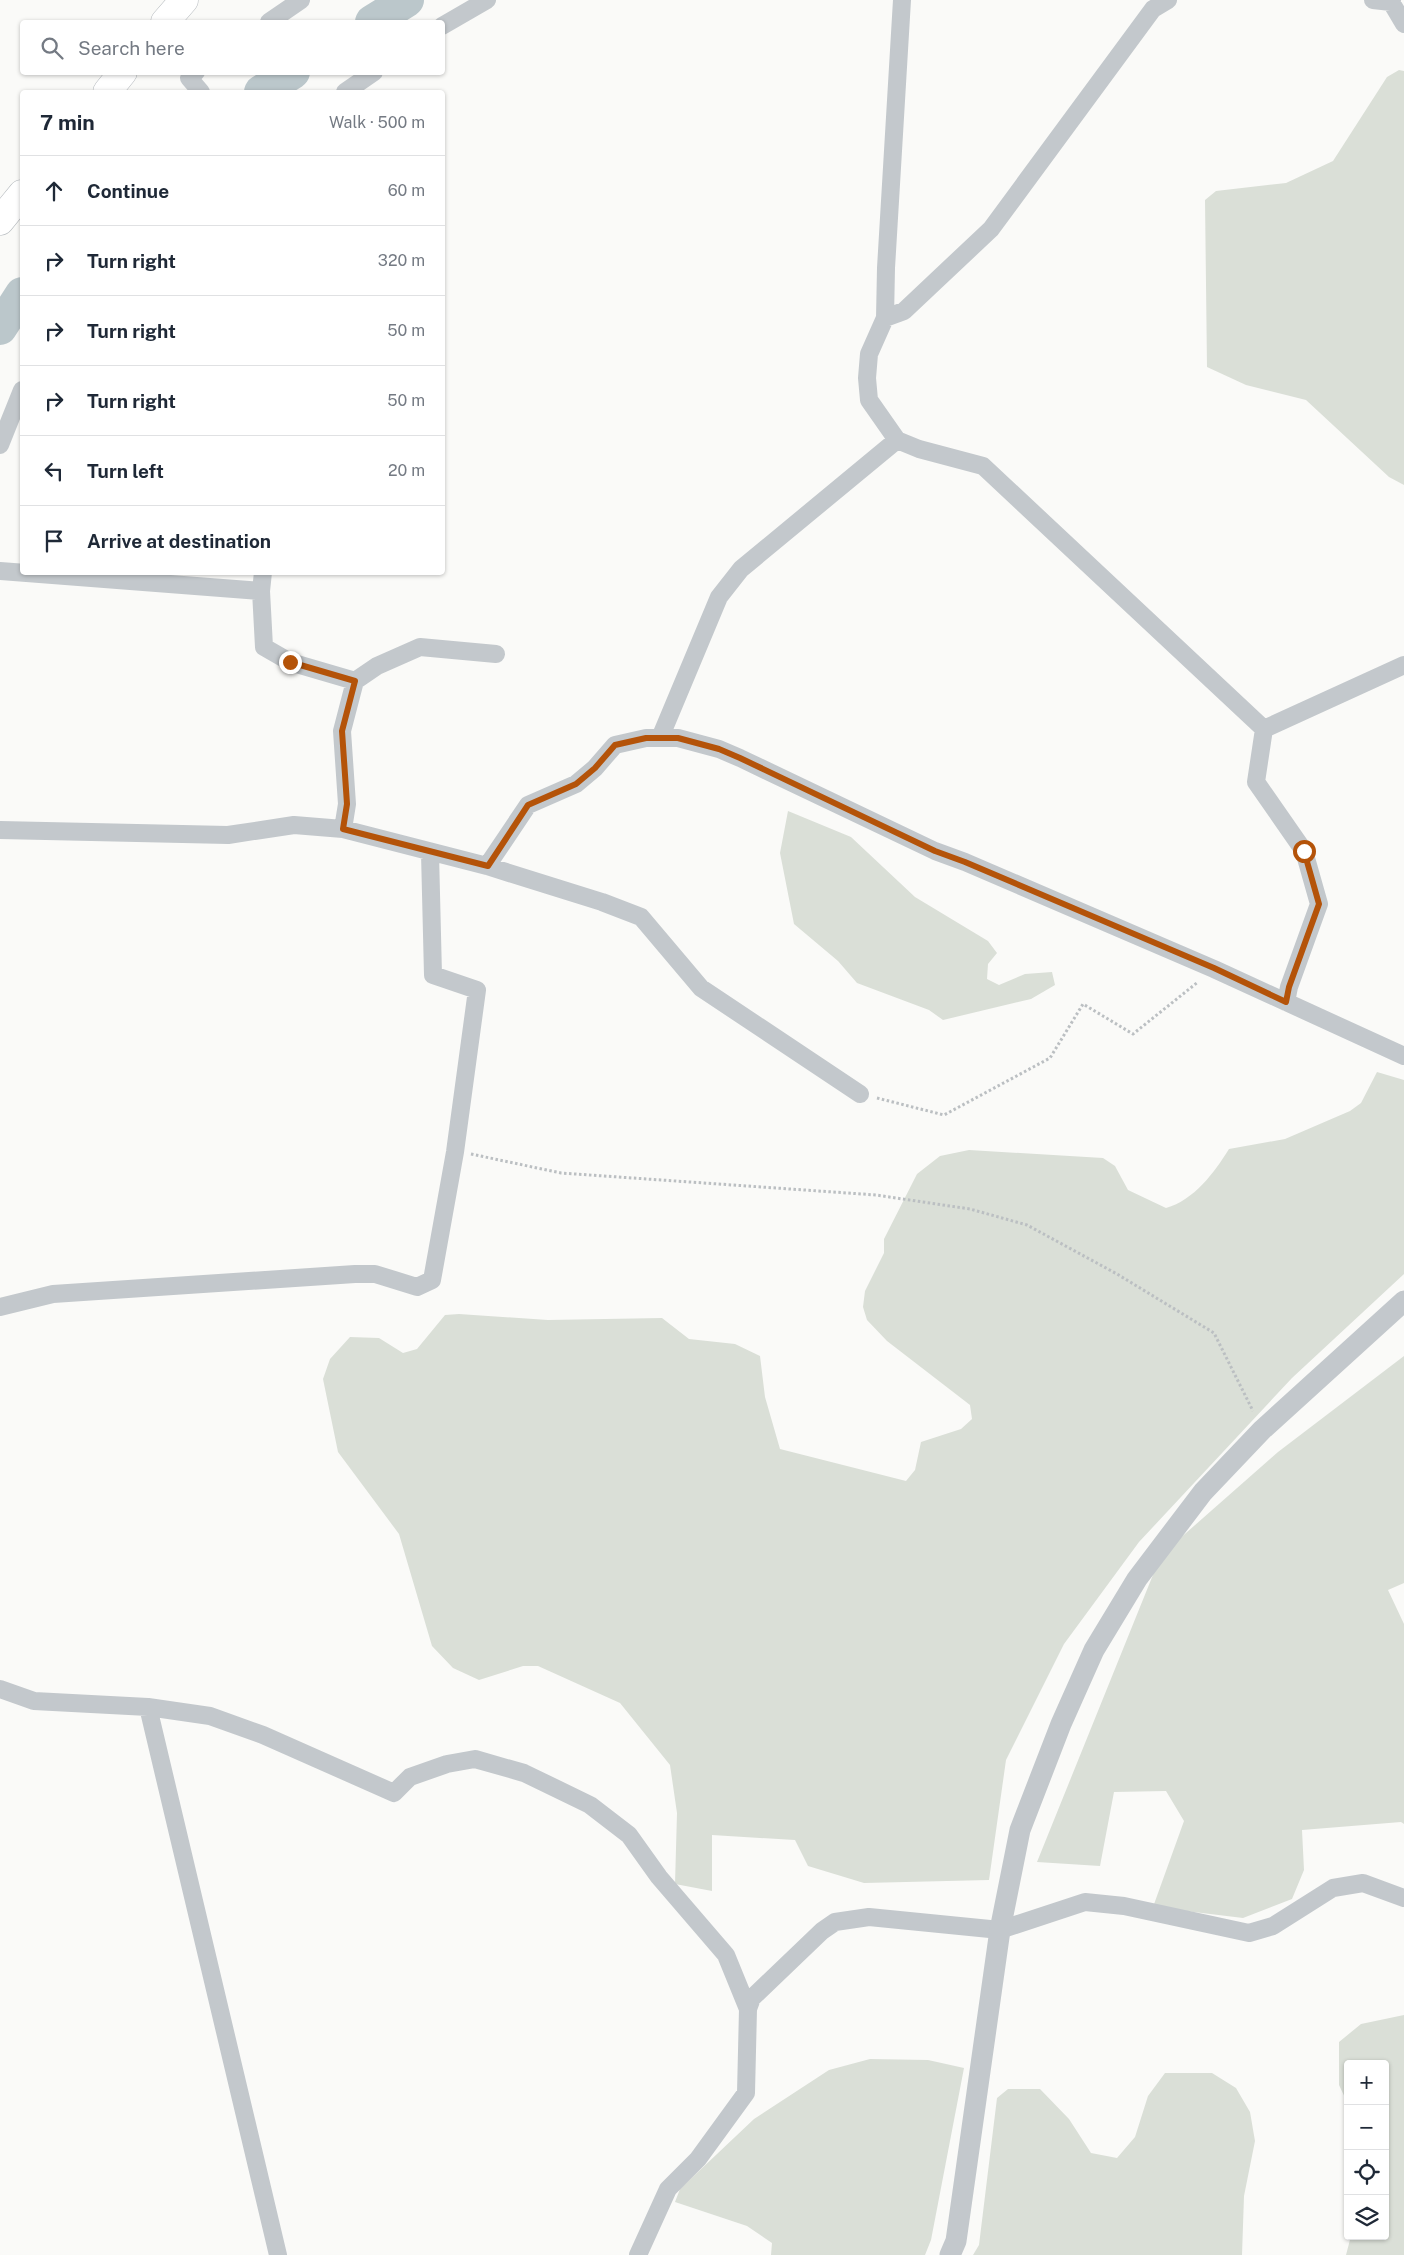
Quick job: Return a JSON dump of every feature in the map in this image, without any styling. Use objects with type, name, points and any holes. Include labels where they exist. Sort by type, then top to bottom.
[{"type":"highway","points":[[167,20],[184,0]]},
{"type":"highway","points":[[109,90],[121,75]]},
{"type":"highway","points":[[0,221],[20,196]]},
{"type":"street","points":[[272,20],[301,0]]},
{"type":"street","points":[[445,24],[487,0]]},
{"type":"street","points":[[902,0],[886,268],[885,318],[869,354],[867,378],[869,400],[897,440],[919,449],[983,466],[1264,729]]},
{"type":"street","points":[[885,318],[904,311],[990,229],[1153,9],[1168,0]]},
{"type":"street","points":[[1373,0],[1391,1],[1404,24]]},
{"type":"street","points":[[348,90],[370,75]]},
{"type":"street","points":[[0,445],[20,395]]},
{"type":"street","points":[[660,738],[719,597],[742,569],[897,440]]},
{"type":"street","points":[[0,571],[20,573]]},
{"type":"street","points":[[52,575],[261,591]]},
{"type":"street","points":[[263,575],[261,591],[264,647],[290,662],[355,681]]},
{"type":"street","points":[[343,829],[347,804],[342,731],[355,681],[377,666],[420,647],[496,654]]},
{"type":"street","points":[[1264,729],[1404,665]]},
{"type":"street","points":[[1264,729],[1256,782],[1304,851],[1319,904],[1289,987],[1286,1002]]},
{"type":"street","points":[[488,866],[528,805],[576,784],[595,768],[615,745],[646,738],[678,738],[719,749],[935,851],[1214,968],[1404,1056]]},
{"type":"street","points":[[0,830],[228,835],[294,825],[343,829],[488,866],[602,902],[641,917],[701,988],[860,1094]]},
{"type":"street","points":[[0,1307],[53,1294],[355,1274],[375,1274],[417,1287],[432,1280],[455,1152],[477,990],[433,975],[430,852]]},
{"type":"street","points":[[950,2255],[956,2241],[1000,1930],[1020,1830],[1061,1724],[1094,1650],[1136,1579],[1202,1492],[1262,1430],[1404,1301]]},
{"type":"street","points":[[0,1689],[34,1701],[148,1707],[210,1716],[263,1735],[394,1793],[410,1777],[447,1764],[475,1759],[524,1773],[590,1805],[629,1834],[659,1877],[726,1955],[748,2009]]},
{"type":"street","points":[[148,1707],[278,2255]]},
{"type":"street","points":[[638,2255],[668,2189],[698,2159],[746,2092],[748,2009],[752,1998],[822,1931],[835,1922],[869,1917],[1000,1930],[1085,1902],[1124,1906],[1249,1933],[1274,1926],[1333,1888],[1363,1883],[1404,1898]]},
{"type":"path","points":[[860,1094],[944,1115],[1050,1058],[1083,1004],[1133,1034],[1214,968]]},
{"type":"path","points":[[455,1152],[561,1173],[876,1195],[970,1209],[1027,1225],[1117,1274],[1214,1333],[1262,1430]]},
{"type":"shaded area","points":[[1399,70],[1404,71],[1404,485],[1389,477],[1306,400],[1246,385],[1207,367],[1205,200],[1216,191],[1286,183],[1333,161],[1387,77]]},
{"type":"shaded area","points":[[788,811],[851,837],[915,897],[988,941],[997,953],[988,964],[987,979],[999,985],[1025,974],[1052,972],[1055,985],[1031,999],[943,1020],[929,1010],[857,983],[838,961],[794,924],[780,853]]},
{"type":"shaded area","points":[[1377,1072],[1404,1080],[1404,1274],[1292,1378],[1139,1542],[1064,1644],[1006,1760],[989,1880],[864,1883],[808,1866],[795,1840],[712,1835],[712,1891],[675,1884],[677,1813],[670,1765],[620,1703],[538,1666],[523,1666],[479,1680],[453,1668],[432,1646],[399,1534],[338,1452],[323,1379],[330,1359],[350,1337],[379,1338],[403,1353],[417,1349],[445,1315],[459,1314],[548,1320],[662,1318],[689,1339],[735,1344],[760,1356],[765,1397],[780,1449],[906,1481],[915,1470],[921,1442],[961,1429],[972,1419],[970,1405],[887,1341],[867,1320],[863,1307],[865,1291],[884,1253],[884,1239],[917,1174],[940,1156],[969,1150],[1103,1158],[1115,1166],[1128,1190],[1166,1208],[1186,1199],[1194,1192],[1210,1176],[1229,1149],[1285,1139],[1350,1111],[1361,1103]]},
{"type":"shaded area","points":[[1404,1356],[1404,1583],[1388,1590],[1404,1624],[1404,1824],[1401,1822],[1302,1830],[1304,1870],[1292,1899],[1243,1918],[1153,1907],[1184,1821],[1166,1791],[1114,1792],[1100,1866],[1037,1862],[1161,1555],[1278,1452]]},
{"type":"shaded area","points":[[1404,2015],[1404,2255],[1346,2255],[1350,2240],[1389,2240],[1389,2060],[1344,2060],[1344,2096],[1339,2085],[1339,2042],[1361,2024]]},
{"type":"shaded area","points":[[870,2059],[928,2060],[964,2068],[931,2240],[925,2255],[771,2255],[772,2243],[747,2226],[675,2202],[680,2189],[754,2119],[829,2070]]},
{"type":"shaded area","points":[[1165,2073],[1212,2073],[1236,2088],[1250,2112],[1255,2141],[1244,2196],[1242,2255],[973,2255],[979,2245],[997,2098],[1008,2089],[1040,2089],[1069,2119],[1091,2153],[1117,2158],[1135,2137],[1148,2096]]},
{"type":"waterway","points":[[375,20],[407,0]]},
{"type":"waterway","points":[[264,90],[288,75]]},
{"type":"waterway","points":[[0,328],[20,297]]},
{"type":"route","points":[[290,662],[355,681],[342,731],[347,804],[343,829],[488,866],[528,805],[576,784],[595,768],[615,745],[646,738],[678,738],[719,749],[740,758],[935,851],[1214,968],[1286,1002],[1289,987],[1319,904],[1304,851]]}]
